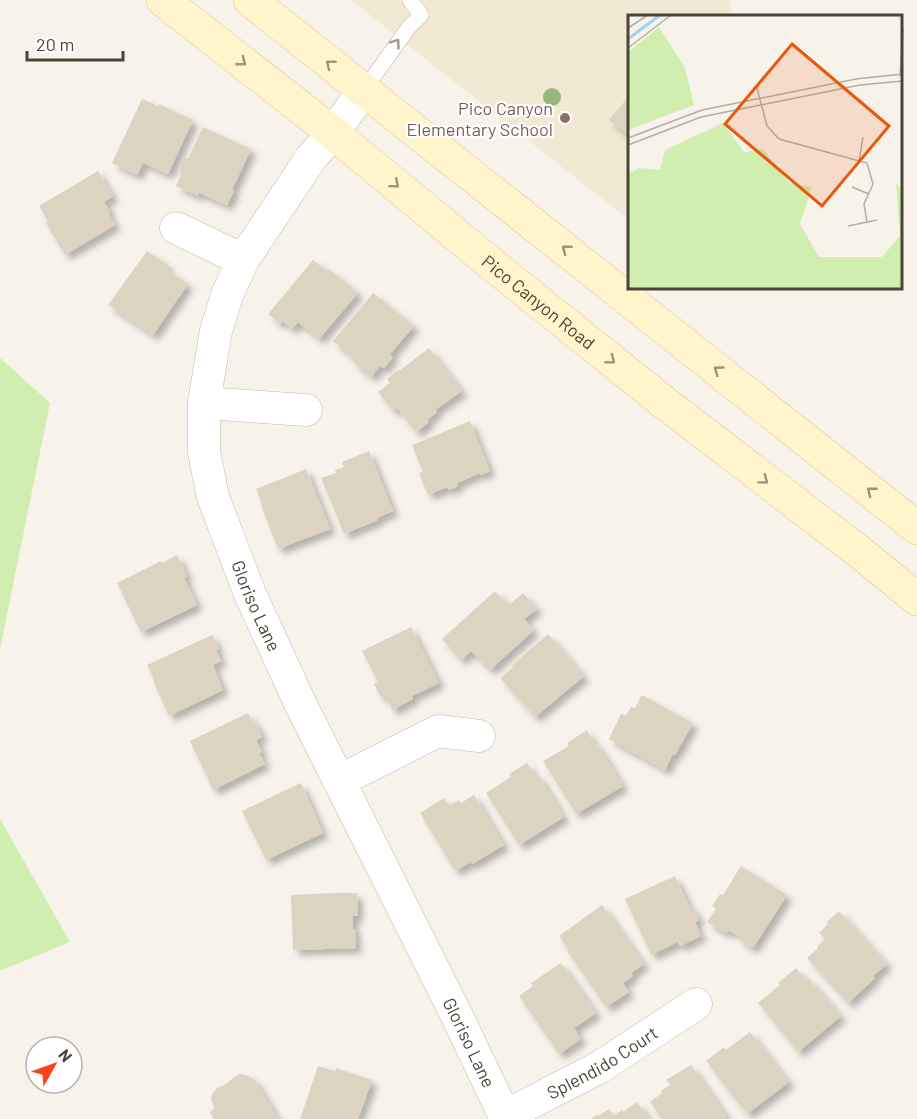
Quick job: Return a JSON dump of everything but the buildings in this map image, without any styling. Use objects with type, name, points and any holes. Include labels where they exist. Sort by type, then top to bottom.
[{"type":"main road","name":"Pico Canyon Road","points":[[163,0],[333,133],[661,400],[917,599]]},
{"type":"main road","points":[[250,0],[917,528]]},
{"type":"street","name":"Gloriso Lane","points":[[364,90],[305,167],[243,260],[227,295],[216,331],[204,403],[204,452],[213,497],[250,594],[301,705],[506,1117]]},
{"type":"street","points":[[176,228],[243,260]]},
{"type":"street","points":[[204,403],[306,410]]},
{"type":"street","points":[[339,781],[438,731],[479,736]]},
{"type":"street","name":"Splendido Court","points":[[506,1117],[600,1067],[696,1004]]},
{"type":"lane","points":[[364,90],[409,27],[422,15],[410,0]]},
{"type":"shaded area","name":"Pico Canyon Elementary School","points":[[351,0],[730,0],[732,15],[628,15],[628,219]]},
{"type":"green space","points":[[0,358],[50,403],[0,649]]},
{"type":"green space","points":[[0,819],[70,942],[0,971]]},
{"type":"place","name":"Pico Canyon Elementary School","points":[[565,118]]}]
